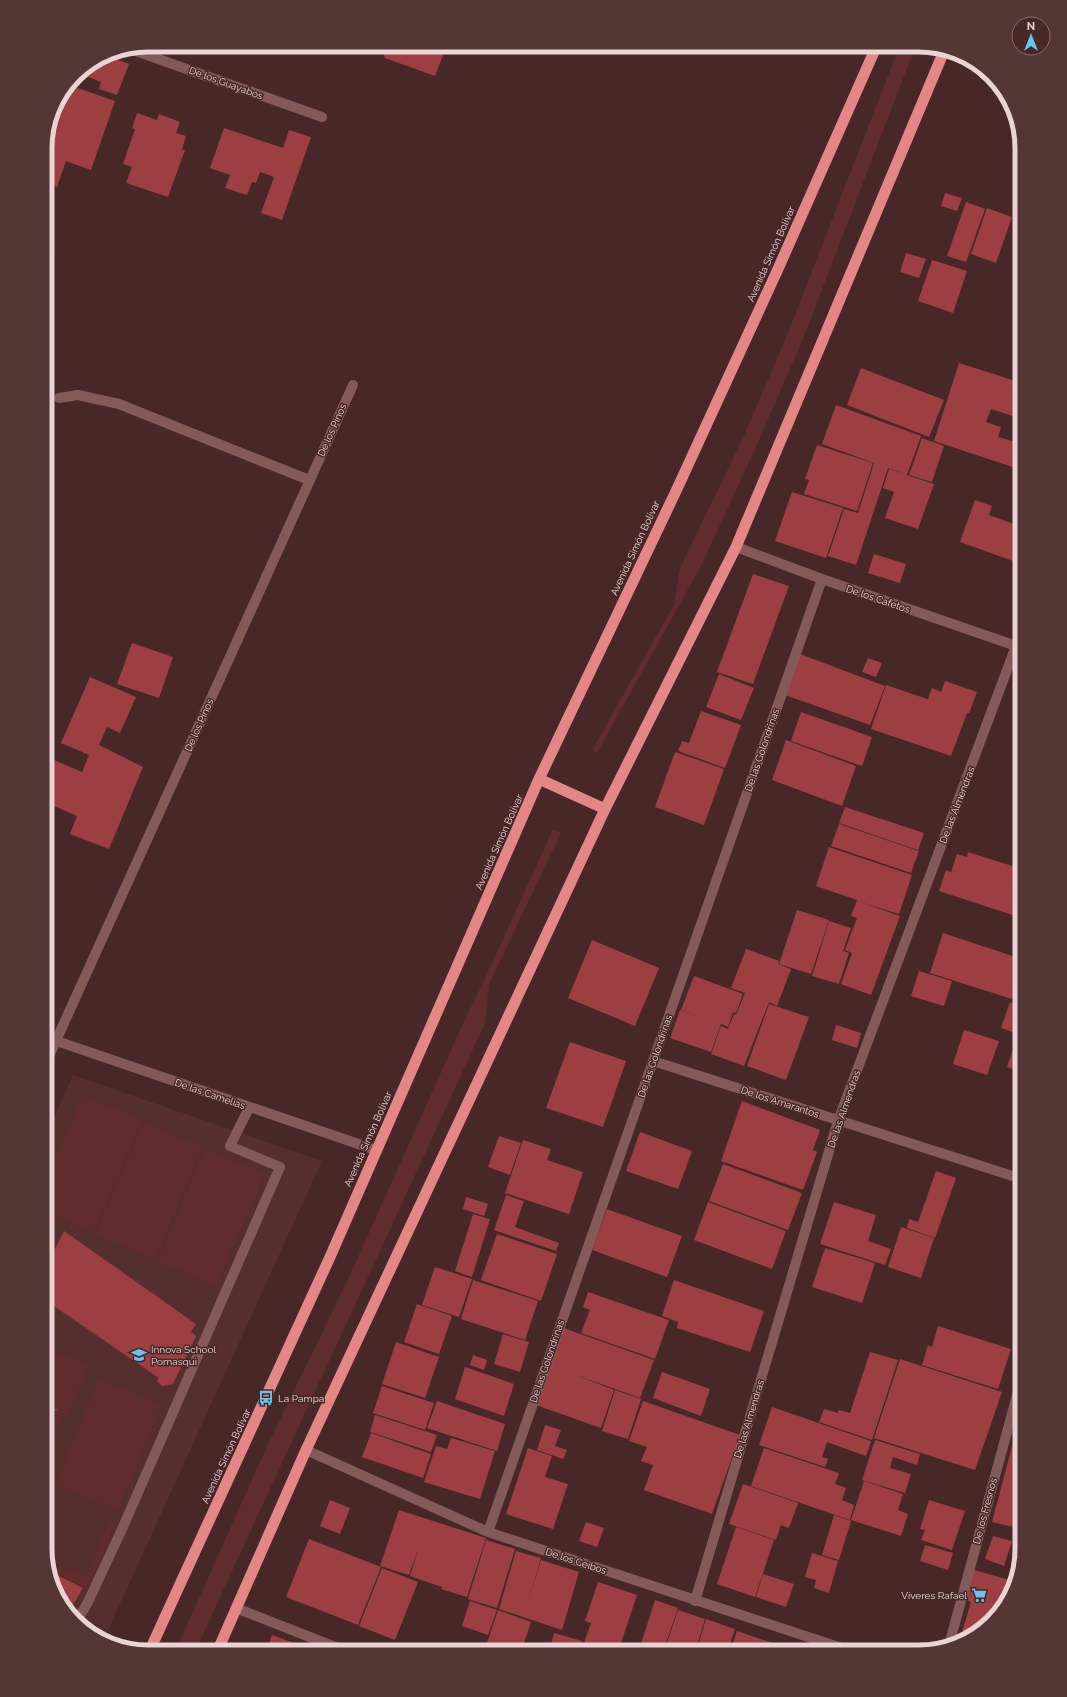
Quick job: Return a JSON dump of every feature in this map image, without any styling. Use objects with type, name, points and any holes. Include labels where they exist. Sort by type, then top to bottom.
[{"type":"highway","name":"Avenida Simón Bolívar","points":[[152,1645],[288,1349],[539,779],[684,475],[778,269],[874,52]]},
{"type":"highway","points":[[220,1645],[306,1450],[605,809],[736,547],[942,55]]},
{"type":"highway","points":[[539,779],[605,809]]},
{"type":"street","name":"De los Guayabos","points":[[140,52],[322,117]]},
{"type":"street","name":"De los Pinos","points":[[52,1050],[353,385]]},
{"type":"street","points":[[59,398],[78,395],[119,404],[309,480]]},
{"type":"street","name":"De los Cafetos","points":[[736,547],[822,579],[1015,646]]},
{"type":"street","name":"De las Golondrinas","points":[[488,1532],[822,579]]},
{"type":"street","name":"De las Almendras","points":[[695,1601],[838,1121],[1015,657]]},
{"type":"street","name":"De las Camelias","points":[[52,1040],[376,1150]]},
{"type":"street","name":"De los Amarantos","points":[[653,1061],[1015,1177]]},
{"type":"street","points":[[80,1616],[88,1602],[123,1527],[280,1167],[230,1146],[250,1108]]},
{"type":"street","name":"De los Fresnos","points":[[950,1640],[1015,1403]]},
{"type":"street","name":"De los Ceibos","points":[[306,1450],[488,1532],[832,1645]]},
{"type":"street","points":[[236,1608],[330,1645]]},
{"type":"shaded area","points":[[897,52],[913,52],[803,339],[756,447],[701,566],[597,753],[592,750],[674,605],[680,568],[742,440],[788,333]]},
{"type":"shaded area","points":[[553,829],[561,833],[489,984],[485,1023],[449,1102],[198,1645],[178,1645],[268,1444],[350,1275],[465,1019],[483,983]]},
{"type":"shaded area","name":"Innova School Pomasqui","points":[[73,1075],[322,1161],[106,1635],[85,1621],[68,1602],[59,1586],[53,1561],[52,1122]]},
{"type":"shaded area","points":[[83,1095],[142,1120],[94,1233],[52,1215],[52,1166]]},
{"type":"shaded area","points":[[143,1122],[203,1147],[155,1260],[95,1234]]},
{"type":"shaded area","points":[[205,1148],[265,1174],[216,1286],[157,1261]]},
{"type":"shaded area","points":[[52,1354],[58,1354],[89,1365],[67,1413],[52,1429],[52,1414],[61,1410],[52,1407]]},
{"type":"shaded area","points":[[99,1379],[162,1405],[118,1510],[55,1485]]},
{"type":"shaded area","points":[[110,1519],[116,1523],[87,1588],[55,1572],[53,1562],[86,1578]]},
{"type":"building","points":[[382,52],[444,52],[435,76],[385,58]]},
{"type":"building","points":[[113,58],[129,64],[117,95],[99,89],[101,82],[85,76],[95,68]]},
{"type":"building","points":[[74,87],[115,101],[91,170],[66,161],[57,187],[52,185],[52,142],[55,123],[59,111],[68,95]]},
{"type":"building","points":[[137,113],[157,120],[159,114],[180,122],[176,133],[186,136],[182,150],[185,150],[168,197],[126,183],[132,167],[123,164],[135,129],[132,128]]},
{"type":"building","points":[[224,128],[283,148],[289,130],[311,137],[282,220],[261,213],[274,177],[260,172],[256,183],[252,182],[247,195],[225,188],[230,175],[210,168]]},
{"type":"building","points":[[945,193],[962,198],[957,211],[941,206]]},
{"type":"building","points":[[966,202],[985,209],[966,262],[947,256]]},
{"type":"building","points":[[987,208],[1012,217],[996,263],[971,254]]},
{"type":"building","points":[[906,253],[926,259],[919,278],[900,272]]},
{"type":"building","points":[[932,260],[967,271],[953,313],[918,301]]},
{"type":"building","points":[[959,363],[1015,381],[1015,417],[991,409],[986,422],[1001,427],[998,437],[1015,442],[1015,468],[934,441]]},
{"type":"building","points":[[861,368],[944,400],[929,437],[847,405]]},
{"type":"building","points":[[836,405],[921,436],[907,475],[822,444]]},
{"type":"building","points":[[922,438],[944,446],[932,482],[909,475]]},
{"type":"building","points":[[817,445],[873,463],[857,511],[804,494],[809,480],[805,479]]},
{"type":"building","points":[[874,463],[888,468],[856,565],[828,556],[844,509],[858,513]]},
{"type":"building","points":[[889,469],[934,484],[918,529],[885,518],[894,492],[883,488]]},
{"type":"building","points":[[792,492],[843,508],[826,558],[775,541]]},
{"type":"building","points":[[975,500],[992,506],[989,515],[1015,524],[1015,562],[960,542]]},
{"type":"building","points":[[874,554],[906,564],[900,583],[868,573]]},
{"type":"building","points":[[753,574],[789,586],[753,684],[717,672]]},
{"type":"building","points":[[132,643],[173,657],[159,698],[117,684]]},
{"type":"building","points":[[800,654],[885,686],[870,725],[785,695]]},
{"type":"building","points":[[868,658],[882,663],[876,677],[862,672]]},
{"type":"building","points":[[719,674],[754,688],[741,720],[706,707]]},
{"type":"building","points":[[90,677],[136,697],[120,733],[107,727],[99,745],[143,767],[109,849],[70,834],[77,816],[52,805],[52,759],[82,772],[89,755],[61,743]]},
{"type":"building","points":[[945,681],[977,692],[969,713],[967,713],[951,756],[871,729],[886,685],[936,702],[928,699],[932,688],[941,692]]},
{"type":"building","points":[[701,711],[741,725],[725,768],[678,751],[682,741],[689,743]]},
{"type":"building","points":[[801,712],[872,737],[862,766],[791,741]]},
{"type":"building","points":[[786,740],[856,766],[842,806],[772,780]]},
{"type":"building","points":[[675,752],[724,769],[704,825],[655,807]]},
{"type":"building","points":[[845,807],[924,833],[918,850],[839,823]]},
{"type":"building","points":[[839,824],[919,851],[911,873],[831,846]]},
{"type":"building","points":[[829,847],[912,875],[899,914],[860,902],[900,916],[871,995],[841,984],[852,953],[845,950],[857,918],[851,916],[857,900],[816,886]]},
{"type":"building","points":[[968,852],[1015,867],[1015,916],[939,891],[946,870],[951,872],[957,854],[967,857]]},
{"type":"building","points":[[797,910],[829,920],[811,974],[779,964]]},
{"type":"building","points":[[829,921],[851,928],[843,951],[849,953],[839,984],[812,976]]},
{"type":"building","points":[[943,933],[1015,957],[1015,990],[1012,999],[930,973]]},
{"type":"building","points":[[592,940],[659,968],[635,1026],[568,998]]},
{"type":"building","points":[[746,949],[779,961],[778,964],[791,969],[777,1006],[769,1002],[744,1066],[711,1054],[721,1026],[728,1029],[734,1014],[736,1015],[745,993],[731,988]]},
{"type":"building","points":[[919,971],[952,981],[944,1006],[911,996]]},
{"type":"building","points":[[694,976],[743,994],[736,1013],[733,1012],[728,1027],[721,1024],[711,1052],[670,1038],[680,1010],[703,1018],[681,1010]]},
{"type":"building","points":[[1010,1002],[1015,1004],[1015,1033],[1001,1028]]},
{"type":"building","points":[[769,1004],[809,1017],[786,1080],[747,1066]]},
{"type":"building","points":[[836,1025],[861,1033],[857,1048],[832,1040]]},
{"type":"building","points":[[964,1030],[999,1041],[987,1075],[953,1064]]},
{"type":"building","points":[[570,1042],[626,1061],[603,1127],[546,1108]]},
{"type":"building","points":[[1015,1043],[1015,1070],[1007,1067]]},
{"type":"building","points":[[742,1101],[820,1130],[813,1150],[817,1152],[803,1190],[721,1161]]},
{"type":"building","points":[[640,1132],[692,1151],[678,1189],[626,1171]]},
{"type":"building","points":[[499,1136],[521,1143],[510,1175],[488,1167]]},
{"type":"building","points":[[523,1140],[551,1149],[547,1160],[583,1172],[569,1214],[505,1193]]},
{"type":"building","points":[[723,1164],[802,1193],[788,1230],[709,1201]]},
{"type":"building","points":[[936,1171],[956,1178],[935,1238],[907,1228],[909,1219],[918,1222]]},
{"type":"building","points":[[506,1195],[524,1201],[515,1227],[559,1243],[556,1251],[494,1230]]},
{"type":"building","points":[[466,1197],[488,1204],[484,1216],[463,1209]]},
{"type":"building","points":[[708,1202],[786,1231],[772,1269],[694,1240]]},
{"type":"building","points":[[834,1202],[876,1215],[868,1241],[891,1249],[885,1265],[820,1244]]},
{"type":"building","points":[[607,1209],[682,1236],[667,1277],[592,1250]]},
{"type":"building","points":[[473,1214],[490,1219],[472,1277],[455,1271]]},
{"type":"building","points":[[901,1227],[934,1238],[921,1278],[888,1267]]},
{"type":"building","points":[[64,1231],[196,1324],[191,1332],[196,1336],[173,1384],[162,1386],[157,1381],[159,1378],[52,1305],[52,1254]]},
{"type":"building","points":[[497,1234],[557,1254],[541,1301],[481,1280]]},
{"type":"building","points":[[825,1248],[875,1263],[862,1303],[812,1287]]},
{"type":"building","points":[[435,1267],[472,1279],[459,1317],[422,1305]]},
{"type":"building","points":[[473,1280],[538,1301],[525,1340],[461,1319]]},
{"type":"building","points":[[674,1280],[764,1311],[750,1352],[677,1328],[678,1322],[662,1316]]},
{"type":"building","points":[[588,1292],[669,1320],[655,1359],[581,1333],[590,1310],[583,1307]]},
{"type":"building","points":[[417,1304],[452,1316],[439,1354],[404,1342]]},
{"type":"building","points":[[938,1326],[1011,1349],[998,1389],[922,1365],[928,1345],[932,1347]]},
{"type":"building","points":[[561,1327],[654,1360],[640,1398],[573,1374],[614,1390],[601,1428],[533,1404]]},
{"type":"building","points":[[503,1334],[529,1342],[520,1372],[494,1364]]},
{"type":"building","points":[[396,1342],[439,1357],[425,1398],[382,1384]]},
{"type":"building","points":[[870,1352],[898,1360],[872,1440],[819,1422],[824,1409],[838,1413],[839,1410],[850,1413]]},
{"type":"building","points":[[473,1355],[487,1360],[484,1370],[470,1365]]},
{"type":"building","points":[[900,1359],[1002,1392],[975,1470],[874,1438]]},
{"type":"building","points":[[465,1367],[514,1384],[504,1416],[455,1399]]},
{"type":"building","points":[[662,1372],[710,1389],[701,1416],[653,1398]]},
{"type":"building","points":[[382,1386],[434,1403],[425,1430],[373,1413]]},
{"type":"building","points":[[615,1390],[641,1399],[628,1439],[602,1431]]},
{"type":"building","points":[[437,1401],[505,1424],[497,1451],[427,1428]]},
{"type":"building","points":[[643,1401],[740,1435],[712,1514],[644,1490],[653,1465],[641,1461],[647,1447],[629,1441]]},
{"type":"building","points":[[772,1407],[871,1441],[866,1456],[827,1442],[822,1457],[828,1459],[825,1467],[759,1445]]},
{"type":"building","points":[[375,1415],[437,1435],[431,1452],[370,1432]]},
{"type":"building","points":[[545,1425],[561,1430],[555,1446],[567,1450],[563,1459],[537,1450]]},
{"type":"building","points":[[371,1433],[431,1454],[423,1478],[362,1457]]},
{"type":"building","points":[[451,1438],[495,1451],[480,1499],[424,1482],[436,1446],[447,1449]]},
{"type":"building","points":[[1014,1439],[1015,1439],[1015,1527],[992,1522]]},
{"type":"building","points":[[875,1440],[920,1454],[917,1465],[893,1457],[890,1468],[911,1474],[905,1493],[862,1480]]},
{"type":"building","points":[[528,1448],[552,1456],[545,1477],[568,1484],[553,1529],[506,1514]]},
{"type":"building","points":[[764,1448],[839,1473],[835,1484],[846,1488],[842,1500],[854,1505],[850,1520],[751,1486]]},
{"type":"building","points":[[864,1481],[903,1494],[898,1510],[908,1514],[901,1536],[851,1520]]},
{"type":"building","points":[[743,1484],[798,1503],[789,1528],[781,1525],[776,1540],[729,1524]]},
{"type":"building","points":[[330,1500],[350,1508],[340,1534],[320,1526]]},
{"type":"building","points":[[929,1500],[965,1511],[952,1550],[921,1540],[925,1530],[920,1529]]},
{"type":"building","points":[[399,1510],[486,1538],[467,1597],[441,1589],[442,1587],[410,1576],[419,1547],[409,1575],[380,1566]]},
{"type":"building","points":[[834,1515],[851,1521],[839,1560],[822,1555]]},
{"type":"building","points":[[586,1522],[604,1528],[597,1547],[579,1541]]},
{"type":"building","points":[[736,1527],[774,1540],[755,1597],[717,1584]]},
{"type":"building","points":[[993,1536],[1012,1541],[1004,1566],[985,1559]]},
{"type":"building","points":[[309,1539],[381,1567],[358,1625],[286,1597]]},
{"type":"building","points":[[486,1540],[515,1549],[497,1608],[468,1599]]},
{"type":"building","points":[[925,1545],[953,1553],[948,1570],[920,1561]]},
{"type":"building","points":[[516,1551],[541,1558],[525,1612],[541,1560],[579,1572],[562,1630],[499,1609]]},
{"type":"building","points":[[812,1553],[838,1561],[829,1593],[814,1588],[816,1580],[805,1577]]},
{"type":"building","points":[[382,1568],[418,1582],[395,1640],[359,1626]]},
{"type":"building","points":[[974,1570],[1010,1580],[1002,1597],[987,1617],[972,1629],[961,1635],[971,1602],[966,1600]]},
{"type":"building","points":[[55,1574],[83,1588],[72,1607],[59,1586]]},
{"type":"building","points":[[763,1574],[794,1584],[786,1607],[756,1597]]},
{"type":"building","points":[[598,1582],[637,1595],[620,1645],[590,1645],[584,1643],[591,1623],[585,1621]]},
{"type":"building","points":[[655,1600],[678,1608],[665,1645],[641,1645]]},
{"type":"building","points":[[470,1601],[497,1610],[488,1635],[462,1626]]},
{"type":"building","points":[[498,1610],[531,1622],[523,1645],[486,1645]]},
{"type":"building","points":[[678,1610],[705,1619],[697,1645],[666,1645]]},
{"type":"building","points":[[706,1619],[735,1629],[729,1645],[698,1645]]},
{"type":"building","points":[[737,1631],[778,1645],[732,1645]]},
{"type":"building","points":[[554,1633],[582,1641],[581,1645],[551,1645]]},
{"type":"building","points":[[272,1635],[300,1645],[268,1645]]},
{"type":"place","name":"Innova School Pomasqui","points":[[139,1355]]},
{"type":"place","name":"La Pampa","points":[[266,1398]]},
{"type":"place","name":"Víveres Rafael","points":[[979,1595]]}]
